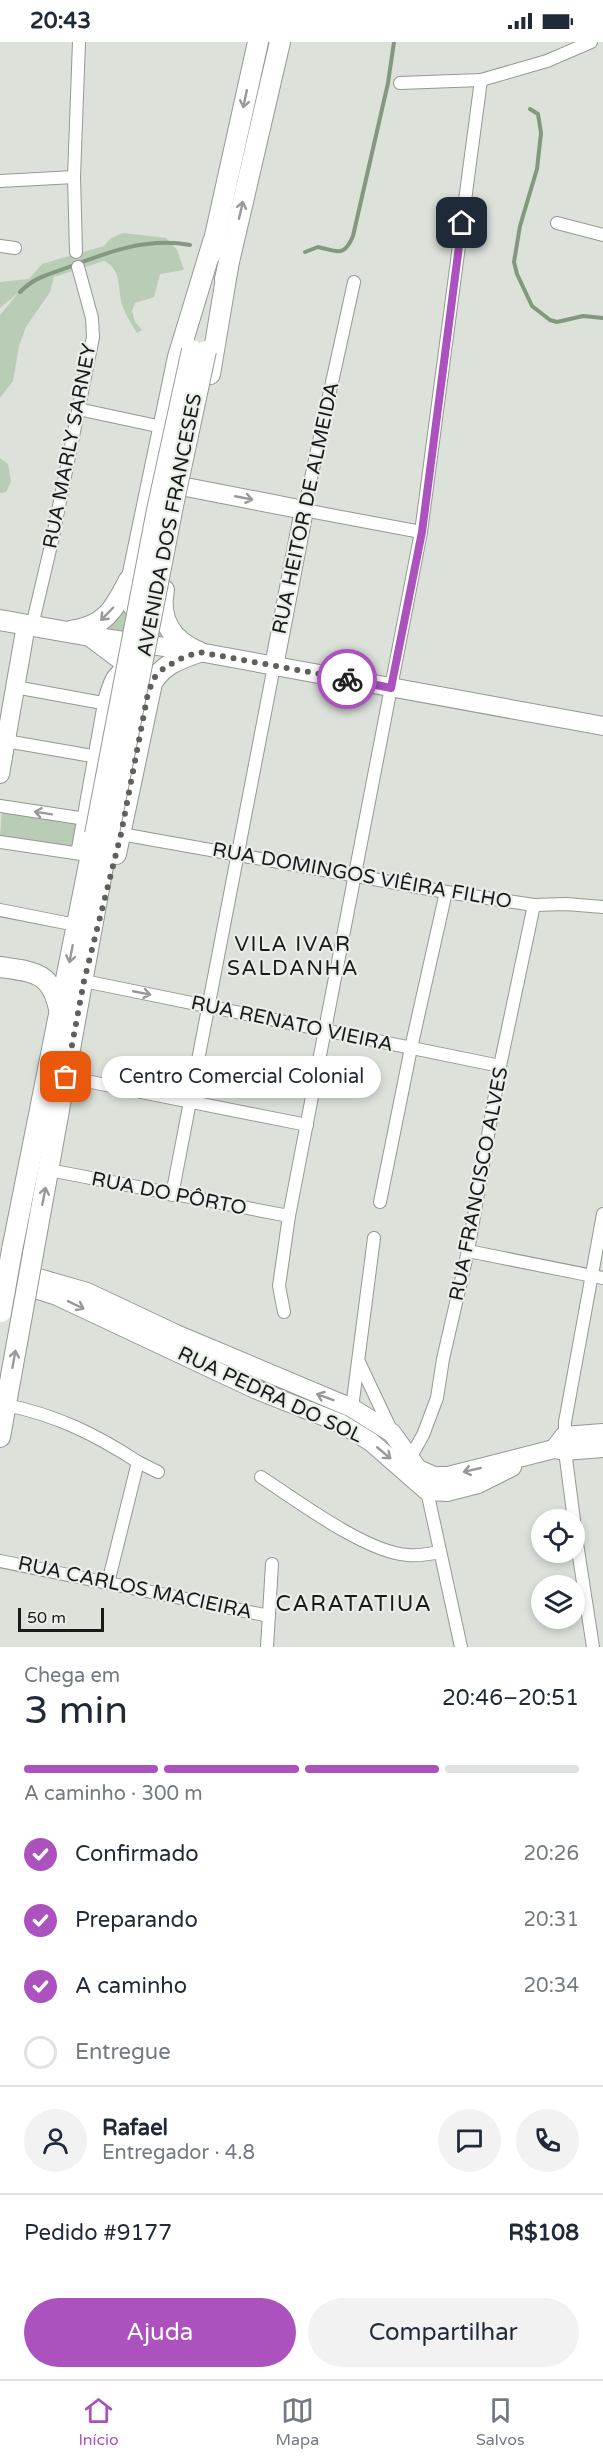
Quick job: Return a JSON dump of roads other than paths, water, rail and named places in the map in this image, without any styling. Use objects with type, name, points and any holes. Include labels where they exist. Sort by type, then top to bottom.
[{"type":"main road","name":"AVENIDA DOS FRANCESES","points":[[1,1316],[76,925],[103,830],[174,501],[199,351],[213,242],[258,42]]},
{"type":"main road","name":"AVENIDA DOS FRANCESES","points":[[199,351],[228,267],[280,42]]},
{"type":"main road","points":[[213,242],[180,350],[132,575],[129,598],[135,609],[142,612],[158,607],[162,599],[216,347],[228,267]]},
{"type":"main road","points":[[65,632],[88,627],[104,619],[117,602],[132,575]]},
{"type":"main road","points":[[162,599],[164,618],[172,634],[180,642],[199,652]]},
{"type":"main road","points":[[0,620],[90,636],[139,673],[146,686],[147,700]]},
{"type":"main road","points":[[76,925],[81,855],[103,830],[152,683],[172,662],[199,652]]},
{"type":"main road","points":[[103,830],[98,758],[108,704],[113,684],[120,674],[131,669],[139,673]]},
{"type":"main road","name":"AVENIDA DOS FRANCESES","points":[[0,1437],[84,981],[103,830]]},
{"type":"main road","points":[[0,967],[29,972],[44,978],[53,988],[59,1010]]},
{"type":"street","points":[[76,252],[74,177],[79,42]]},
{"type":"street","points":[[400,84],[481,80],[547,61],[567,46],[591,42]]},
{"type":"street","points":[[284,1312],[279,1286],[289,1216],[422,532],[481,80]]},
{"type":"street","points":[[0,181],[74,177]]},
{"type":"street","points":[[557,223],[603,235]]},
{"type":"street","points":[[0,246],[15,248]]},
{"type":"street","name":"RUA MARLY SARNEY","points":[[29,625],[52,541],[93,338],[92,318],[78,267]]},
{"type":"street","name":"RUA HEITOR DE ALMEIDA","points":[[172,1195],[304,510],[354,282]]},
{"type":"street","points":[[78,409],[162,427]]},
{"type":"street","points":[[186,488],[422,532]]},
{"type":"street","points":[[0,774],[15,687],[29,625]]},
{"type":"street","points":[[90,636],[199,652],[603,726]]},
{"type":"street","points":[[15,687],[108,704]]},
{"type":"street","points":[[6,741],[98,758]]},
{"type":"street","name":"RUA DOMINGOS VIÊIRA FILHO","points":[[0,806],[103,830],[446,892],[534,905],[566,904],[603,907]]},
{"type":"street","points":[[0,842],[81,855]]},
{"type":"street","points":[[380,1203],[411,1048],[446,892]]},
{"type":"street","name":"RUA FRANCISCO ALVES","points":[[413,1468],[437,1398],[443,1359],[468,1251],[500,1066],[534,905]]},
{"type":"street","points":[[0,910],[76,925]]},
{"type":"street","name":"RUA RENATO VIEIRA","points":[[84,981],[500,1066]]},
{"type":"street","points":[[66,1077],[307,1125]]},
{"type":"street","name":"RUA DO PÔRTO","points":[[49,1170],[289,1216]]},
{"type":"street","points":[[572,1509],[561,1445],[597,1277],[603,1214]]},
{"type":"street","points":[[352,1408],[359,1362],[360,1331],[374,1238]]},
{"type":"street","points":[[468,1251],[597,1277]]},
{"type":"street","name":"RUA PEDRA DO SOL","points":[[0,1274],[35,1277],[87,1292],[290,1384],[352,1408],[392,1432],[405,1447],[413,1468],[427,1491],[447,1492],[478,1484],[497,1476],[526,1458]]},
{"type":"street","name":"RUA PEDRA DO SOL","points":[[0,1286],[47,1293],[257,1390],[340,1423],[413,1468],[431,1476],[443,1476],[526,1458],[603,1432]]},
{"type":"street","points":[[138,1335],[141,1325],[158,1330],[168,1330]]},
{"type":"street","points":[[359,1362],[392,1432]]},
{"type":"street","points":[[6,1405],[57,1418],[107,1442],[158,1472]]},
{"type":"street","name":"RUA PEDRA DO SOL","points":[[561,1445],[603,1448]]},
{"type":"street","points":[[108,1583],[138,1462]]},
{"type":"street","points":[[261,1477],[347,1532],[367,1541],[407,1555],[440,1552]]},
{"type":"street","points":[[427,1491],[461,1647]]},
{"type":"street","name":"RUA CARLOS MACIEIRA","points":[[0,1560],[269,1616]]},
{"type":"street","points":[[580,1563],[593,1647]]},
{"type":"street","points":[[267,1647],[272,1564]]},
{"type":"waterway","points":[[305,252],[318,247],[335,251],[343,250],[353,236],[388,83],[394,42]]},
{"type":"waterway","points":[[530,109],[538,114],[541,133],[537,169],[520,226],[514,262],[517,274],[532,306],[550,320],[557,322],[583,316],[603,318]]},
{"type":"waterway","points":[[20,292],[31,282],[43,276],[113,251],[143,244],[190,245]]},
{"type":"place","name":"Centro Comercial Colonial","points":[[66,1077]]},
{"type":"district","name":"VILA IVAR SALDANHA","points":[[293,956]]},
{"type":"district","name":"CARATATIUA","points":[[354,1604]]}]
